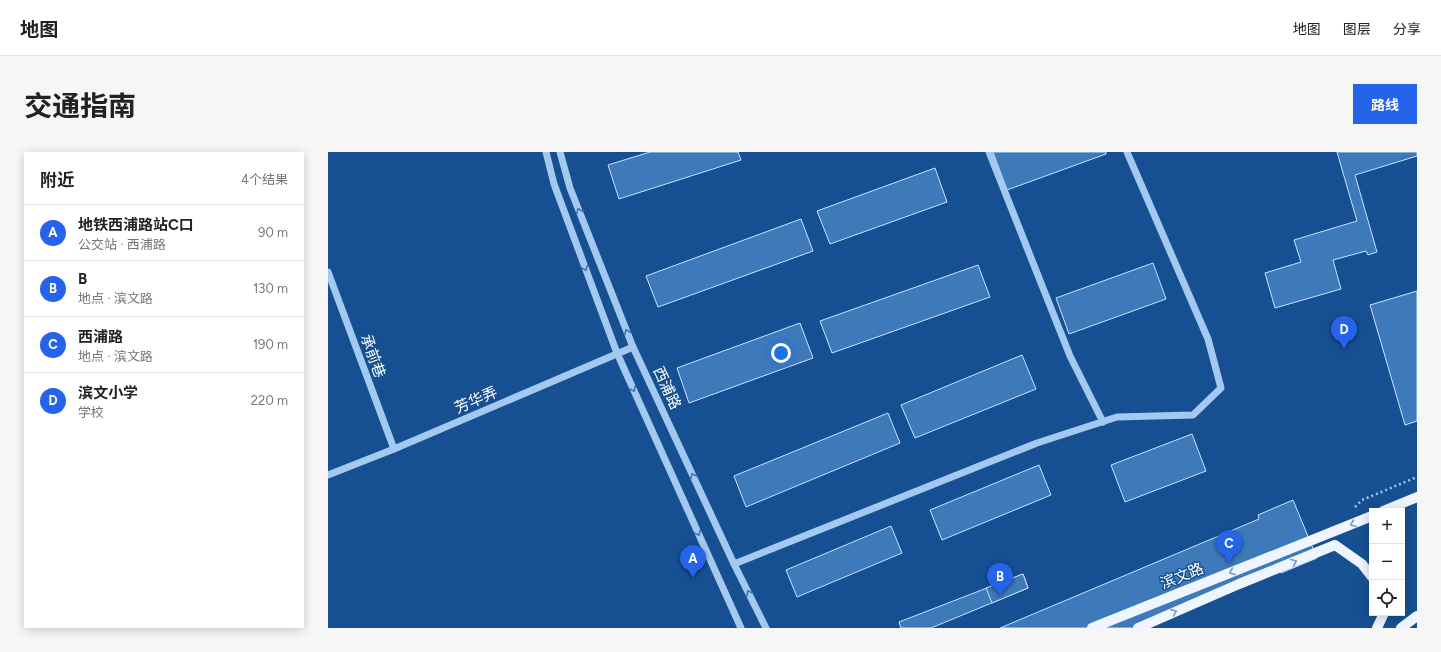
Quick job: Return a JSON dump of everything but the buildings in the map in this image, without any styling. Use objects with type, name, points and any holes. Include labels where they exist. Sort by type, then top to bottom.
[{"type":"main road","points":[[1390,508],[1417,497]]},
{"type":"main road","name":"滨文路","points":[[1092,628],[1369,517]]},
{"type":"main road","points":[[1138,628],[1239,584],[1335,545],[1362,564],[1369,573]]},
{"type":"main road","points":[[1377,628],[1383,616]]},
{"type":"main road","points":[[1401,628],[1417,616]]},
{"type":"street","name":"西浦路","points":[[546,152],[554,184],[617,354],[741,628]]},
{"type":"street","name":"西浦路","points":[[560,152],[570,188],[633,347],[734,564],[766,628]]},
{"type":"street","points":[[990,152],[1070,356],[1103,422]]},
{"type":"street","points":[[734,564],[1037,443],[1117,417],[1193,415],[1220,388],[1208,339],[1127,152]]},
{"type":"street","name":"承前巷","points":[[328,272],[394,449]]},
{"type":"street","name":"芳华弄","points":[[328,475],[394,449],[633,347]]},
{"type":"path","points":[[1352,511],[1362,500],[1417,477]]},
{"type":"place","name":"滨文小学","points":[[1344,349]]},
{"type":"place","name":"西浦路","points":[[1229,563]]},
{"type":"place","name":"地铁西浦路站C口","points":[[693,578]]},
{"type":"place","name":"B","points":[[1000,596]]}]
